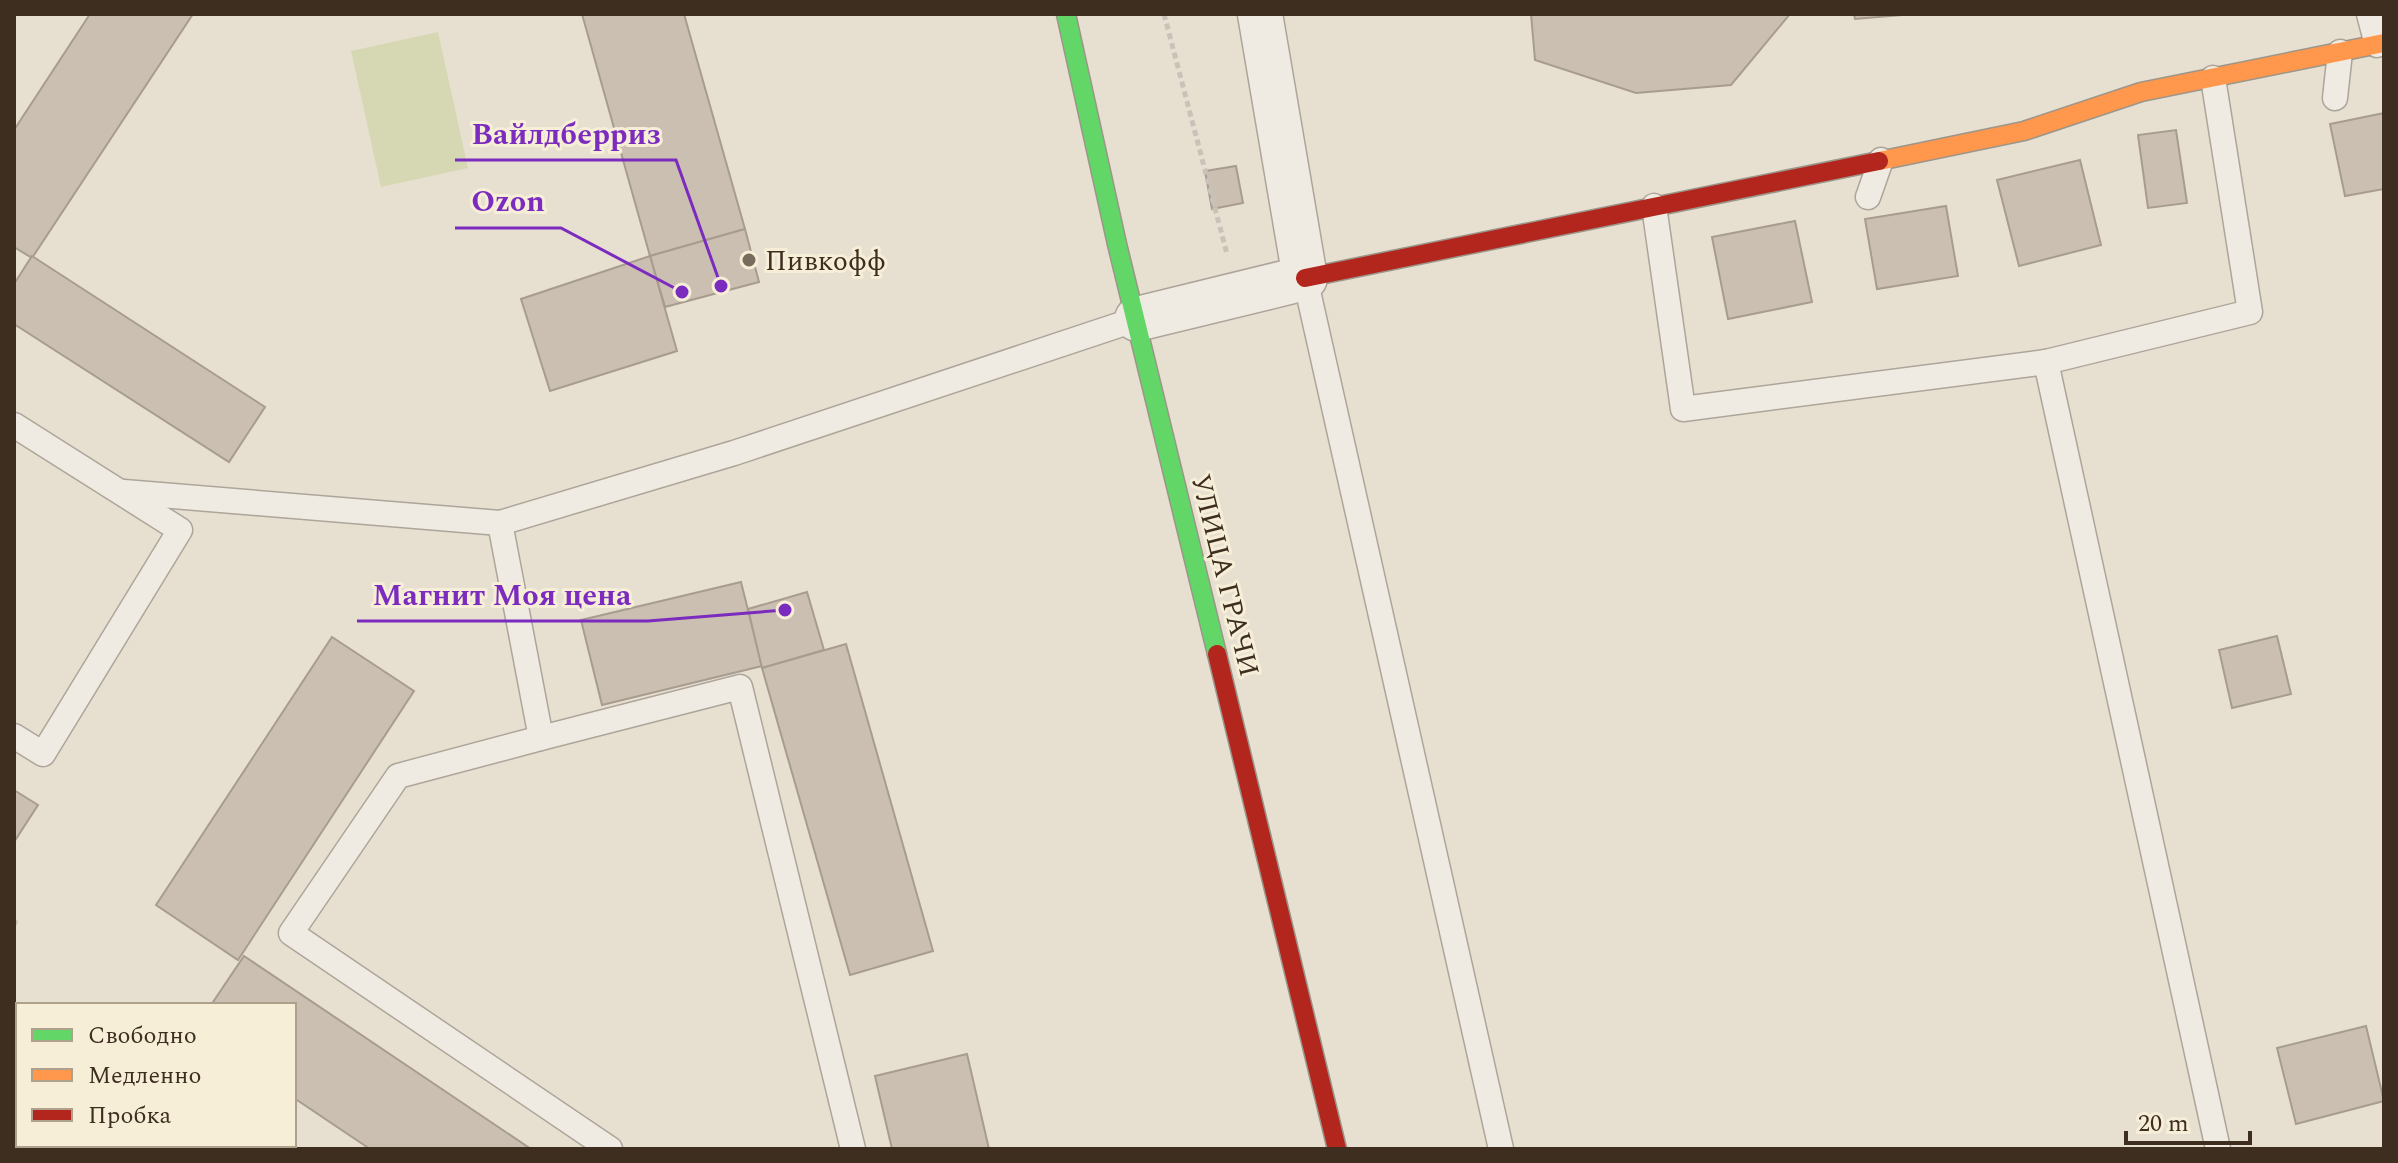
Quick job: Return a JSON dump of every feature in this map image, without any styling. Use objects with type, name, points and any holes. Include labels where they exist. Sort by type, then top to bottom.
[{"type":"street","name":"УЛИЦА ГРАЧИ","points":[[1066,14],[1117,244],[1337,1149]]},
{"type":"street","points":[[1260,14],[1305,278]]},
{"type":"street","points":[[1137,319],[1305,278],[2024,131],[2141,92],[2380,44]]},
{"type":"lane","points":[[2369,14],[2380,44]]},
{"type":"lane","points":[[2335,98],[2340,52]]},
{"type":"lane","points":[[1654,206],[1683,409],[2046,362],[2250,312],[2213,78]]},
{"type":"lane","points":[[2135,121],[2141,92]]},
{"type":"lane","points":[[2007,159],[2024,131]]},
{"type":"lane","points":[[1868,197],[1881,160]]},
{"type":"lane","points":[[1716,217],[1731,191]]},
{"type":"lane","points":[[1305,278],[1501,1149]]},
{"type":"lane","points":[[120,491],[500,523],[734,453],[1137,319]]},
{"type":"lane","points":[[2046,362],[2218,1149]]},
{"type":"lane","points":[[14,425],[180,530],[43,754],[14,736]]},
{"type":"lane","points":[[500,523],[541,738]]},
{"type":"lane","points":[[610,1149],[291,933],[398,776],[740,687],[853,1149]]},
{"type":"path","points":[[1164,14],[1237,293]]},
{"type":"green space","points":[[438,32],[468,168],[381,187],[351,51]]},
{"type":"building","points":[[90,14],[193,14],[32,258],[14,247],[14,130]]},
{"type":"building","points":[[582,14],[684,14],[745,229],[650,256]]},
{"type":"building","points":[[1531,14],[1790,14],[1731,85],[1636,93],[1535,60]]},
{"type":"building","points":[[1854,14],[1914,14],[1855,19]]},
{"type":"building","points":[[2384,113],[2384,189],[2345,196],[2330,124]]},
{"type":"building","points":[[2176,130],[2187,203],[2148,208],[2138,135]]},
{"type":"building","points":[[2080,160],[2101,245],[2019,266],[1997,180]]},
{"type":"building","points":[[1236,166],[1243,203],[1212,209],[1205,171]]},
{"type":"building","points":[[1946,206],[1958,276],[1877,289],[1865,219]]},
{"type":"building","points":[[1795,221],[1812,302],[1728,319],[1712,237]]},
{"type":"building","points":[[745,229],[759,282],[665,307],[650,256]]},
{"type":"building","points":[[32,256],[265,407],[229,462],[14,324],[14,284]]},
{"type":"building","points":[[650,256],[677,351],[550,391],[521,299]]},
{"type":"building","points":[[741,582],[762,666],[602,705],[581,620]]},
{"type":"building","points":[[807,592],[824,650],[762,668],[748,609]]},
{"type":"building","points":[[2277,636],[2291,694],[2232,708],[2219,650]]},
{"type":"building","points":[[332,637],[414,691],[238,960],[156,905]]},
{"type":"building","points":[[846,644],[933,951],[850,975],[762,668]]},
{"type":"building","points":[[14,790],[38,805],[14,842]]},
{"type":"building","points":[[244,956],[531,1149],[370,1149],[296,1099],[296,1003],[212,1003]]},
{"type":"building","points":[[2366,1026],[2384,1101],[2296,1124],[2277,1048]]},
{"type":"building","points":[[967,1054],[989,1149],[892,1149],[875,1076]]},
{"type":"traffic: fast","points":[[1066,14],[1117,244],[1217,654]]},
{"type":"traffic: slow","points":[[1879,161],[2024,131],[2141,92],[2384,43]]},
{"type":"traffic: jam","points":[[1305,278],[1879,161]]},
{"type":"traffic: jam","points":[[1217,654],[1337,1149]]},
{"type":"place","name":"Пивкофф","points":[[749,260]]},
{"type":"place","name":"Вайлдберриз","points":[[721,286]]},
{"type":"place","name":"Ozon","points":[[682,292]]},
{"type":"place","name":"Магнит Моя цена","points":[[785,610]]}]
